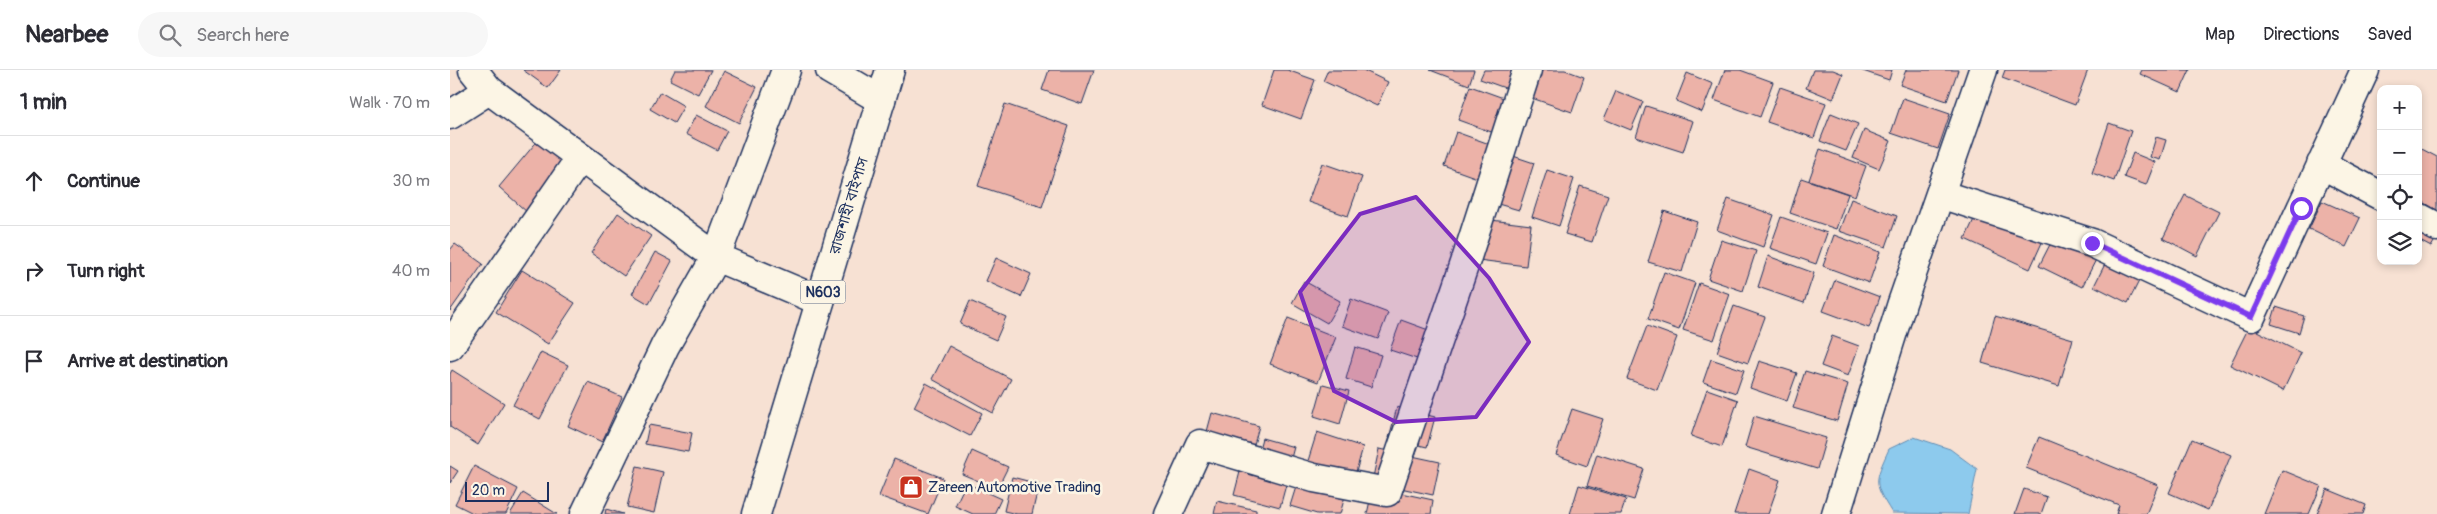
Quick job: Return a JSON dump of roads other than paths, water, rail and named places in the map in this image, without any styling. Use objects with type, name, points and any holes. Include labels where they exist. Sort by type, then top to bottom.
[{"type":"main road","points":[[585,514],[665,346],[716,257],[786,70]]},
{"type":"main road","points":[[830,70],[881,100]]},
{"type":"main road","name":"রাজশাহী বাইপাস","points":[[756,514],[890,70]]},
{"type":"main road","points":[[1168,514],[1200,444],[1314,478],[1387,492],[1466,260],[1527,70]]},
{"type":"main road","points":[[1836,514],[1902,304],[1983,70]]},
{"type":"main road","points":[[1940,194],[2092,243],[2251,317],[2365,70]]},
{"type":"main road","points":[[450,115],[481,80],[580,158],[716,257],[820,300]]},
{"type":"main road","points":[[450,346],[580,158]]},
{"type":"main road","points":[[2321,164],[2377,194]]},
{"type":"main road","points":[[2422,219],[2437,227]]},
{"type":"water","points":[[1914,437],[1950,449],[1977,469],[1968,514],[1892,513],[1879,488],[1878,476],[1880,469],[1889,449]]},
{"type":"place","name":"Zareen Automotive Trading","points":[[911,487]]}]
